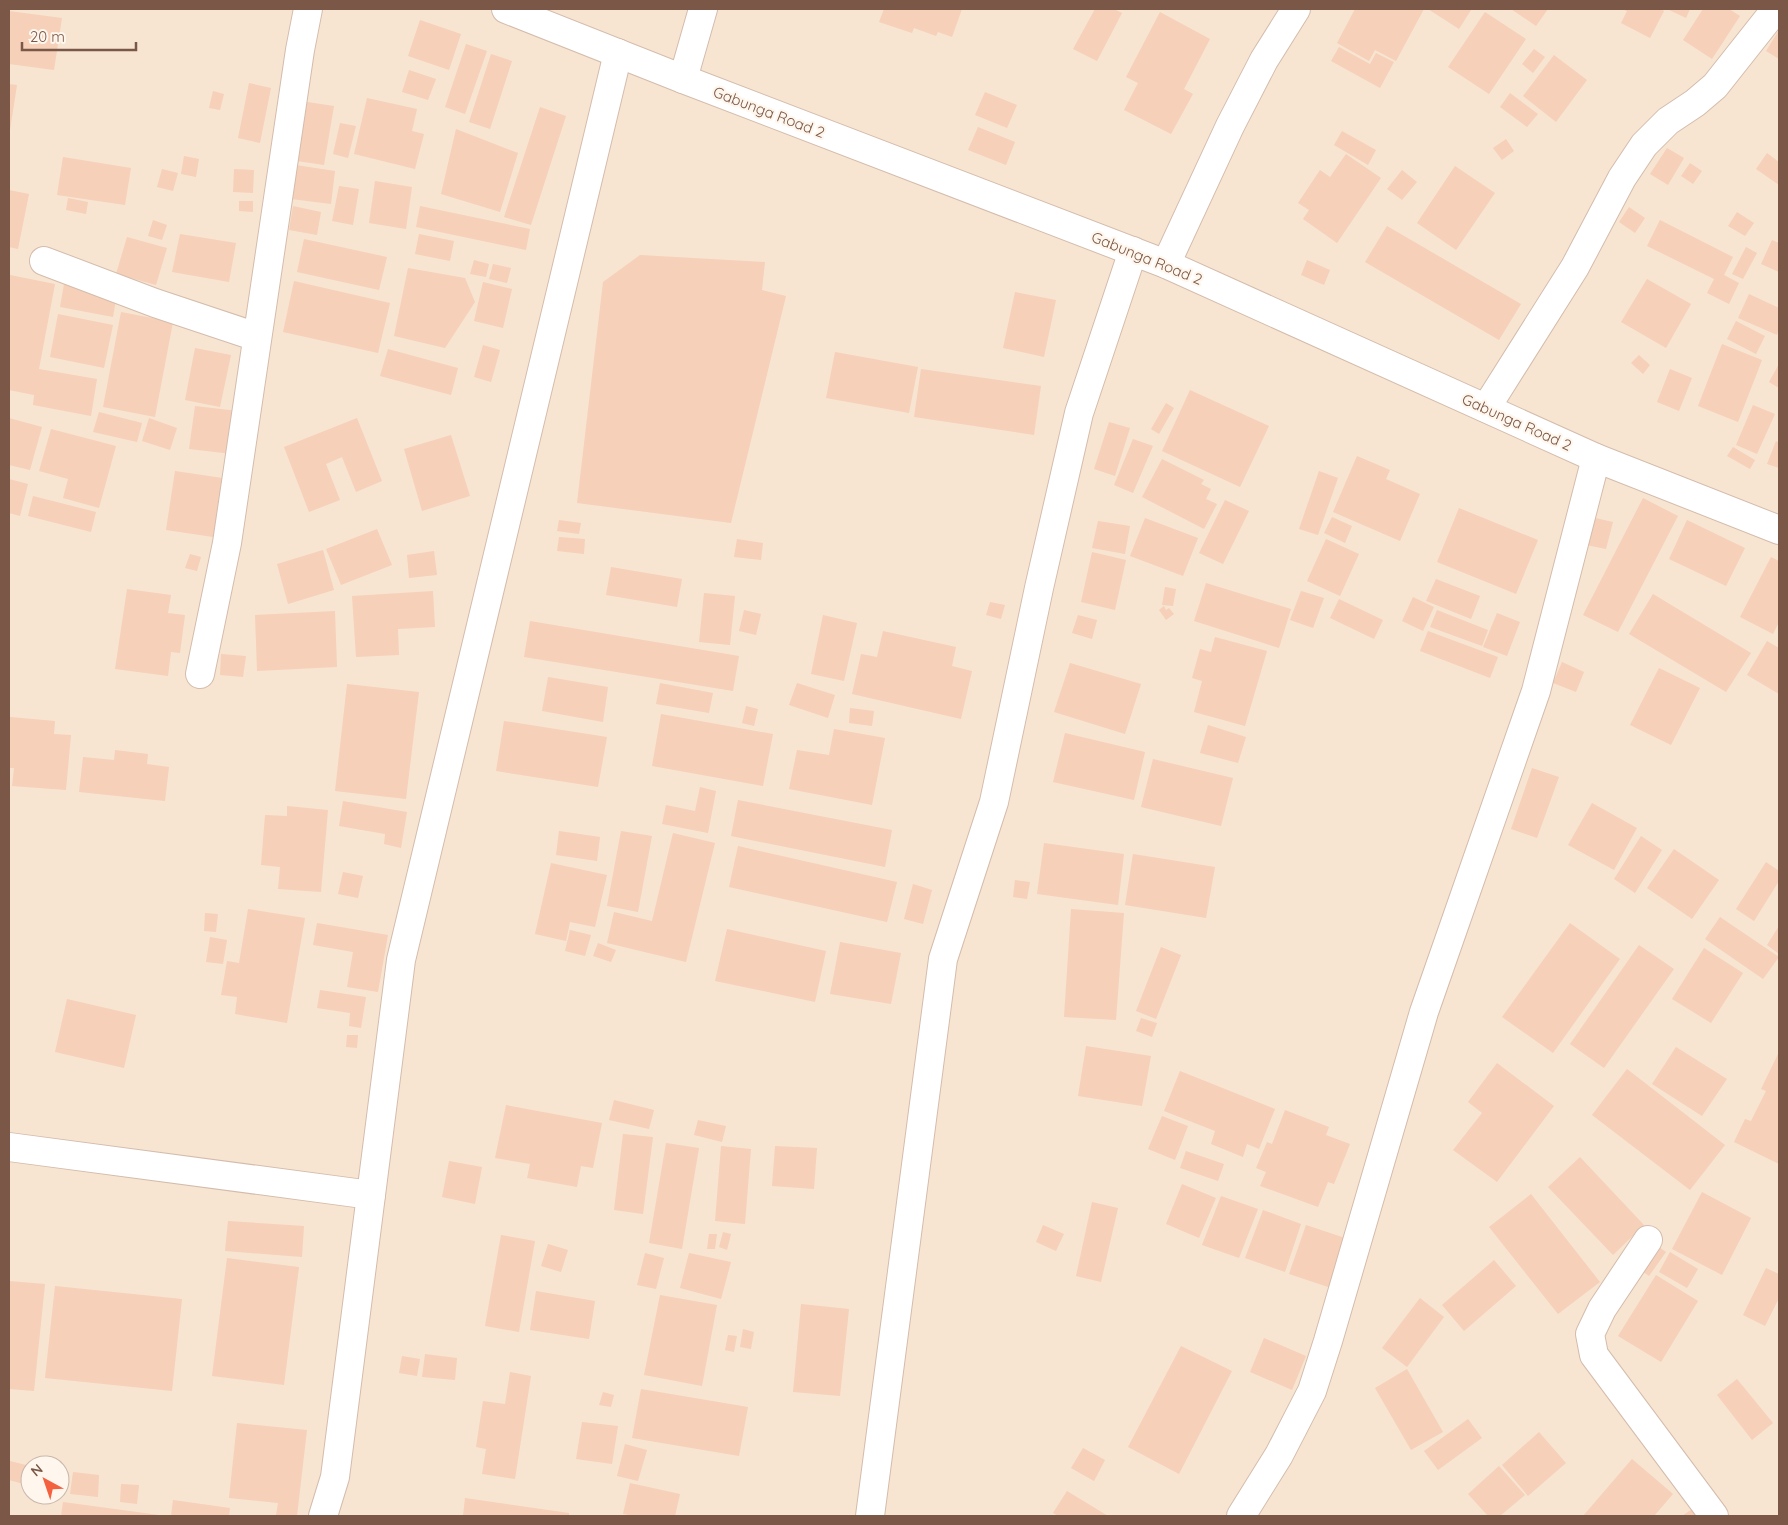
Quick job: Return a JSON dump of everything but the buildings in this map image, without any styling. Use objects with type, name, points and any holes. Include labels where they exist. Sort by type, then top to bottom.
[{"type":"street","points":[[200,674],[226,543],[308,9]]},
{"type":"street","name":"Gabunga Road 2","points":[[506,9],[682,79],[1166,264],[1596,458],[1779,530]]},
{"type":"street","points":[[682,79],[702,9]]},
{"type":"street","points":[[1166,264],[1230,126],[1264,60],[1296,9]]},
{"type":"street","points":[[1486,408],[1574,267],[1622,178],[1644,145],[1668,121],[1695,103],[1715,86],[1776,9]]},
{"type":"street","points":[[323,1516],[335,1477],[401,960],[618,53]]},
{"type":"street","points":[[870,1516],[943,959],[994,802],[1039,588],[1079,413],[1133,251]]},
{"type":"street","points":[[44,261],[155,303],[258,336]]},
{"type":"street","points":[[1241,1516],[1278,1455],[1312,1391],[1424,1012],[1536,691],[1596,458]]},
{"type":"street","points":[[9,1147],[371,1195]]},
{"type":"street","points":[[1648,1240],[1602,1309],[1590,1334],[1594,1355],[1714,1516]]},
{"type":"shaded area","points":[[9,9],[1779,9],[1779,1516],[9,1516]]}]
